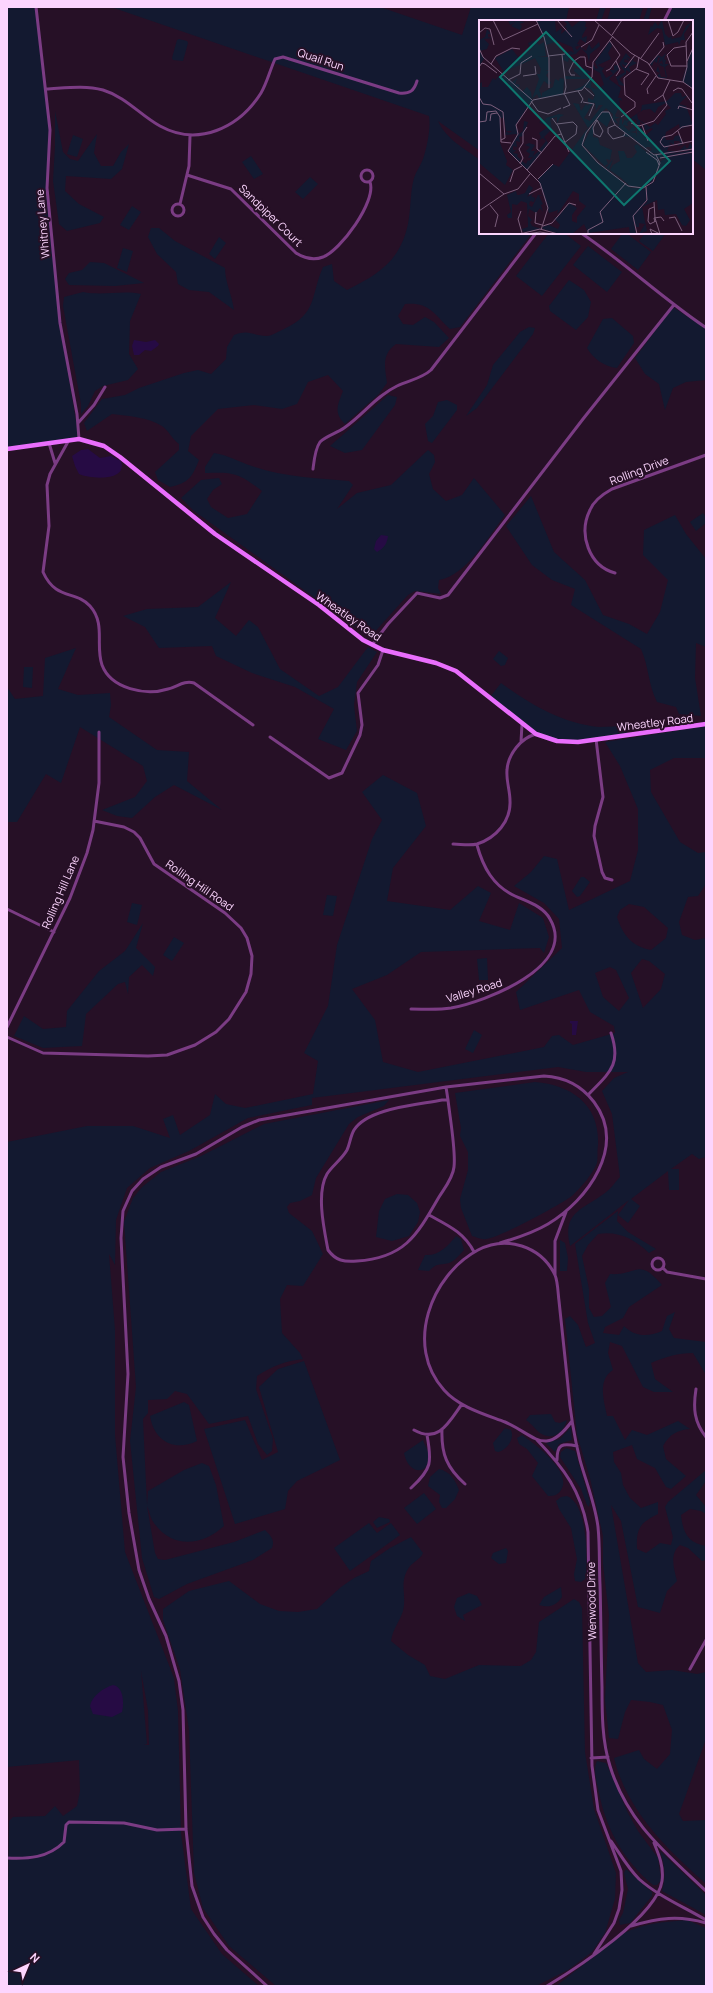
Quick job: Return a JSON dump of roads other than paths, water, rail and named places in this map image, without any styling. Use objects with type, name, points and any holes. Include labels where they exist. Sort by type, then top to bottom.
[{"type":"main road","name":"Wheatley Road","points":[[7,449],[79,439],[104,446],[120,457],[215,534],[319,605],[372,645],[383,650],[436,663],[456,671],[536,734],[550,740],[564,742],[596,739],[706,724]]},
{"type":"street","name":"Whitney Lane","points":[[36,7],[50,130],[47,176],[60,324],[78,423],[79,439]]},
{"type":"street","points":[[664,20],[671,7]]},
{"type":"street","name":"Quail Run","points":[[46,89],[81,87],[104,90],[126,101],[160,126],[190,136],[212,133],[224,128],[238,119],[262,92],[275,59],[283,57],[399,93],[409,93],[414,90],[417,81]]},
{"type":"street","points":[[180,204],[187,175],[190,136]]},
{"type":"street","points":[[368,170],[373,174],[373,179],[370,182],[364,182],[361,178],[361,174],[364,171],[368,170]]},
{"type":"street","name":"Sandpiper Court","points":[[187,175],[231,188],[296,253],[302,257],[313,259],[322,258],[329,254],[355,225],[361,216],[370,193],[370,182]]},
{"type":"street","points":[[180,204],[184,207],[184,212],[182,216],[176,216],[172,209],[174,206],[180,204]]},
{"type":"street","points":[[313,469],[317,448],[321,442],[345,428],[373,401],[397,386],[424,376],[431,370],[535,234]]},
{"type":"street","points":[[582,234],[600,246],[673,306],[705,327]]},
{"type":"street","points":[[372,645],[388,624],[417,593],[440,598],[448,595],[583,419],[673,306]]},
{"type":"street","points":[[78,423],[94,405],[106,387]]},
{"type":"street","points":[[69,440],[55,463],[47,485],[48,526],[43,572],[46,578],[57,590],[85,602],[95,614],[100,627],[101,663],[107,674],[121,685],[146,692],[168,690],[188,682],[194,683],[253,725]]},
{"type":"street","points":[[49,443],[55,463]]},
{"type":"street","name":"Rolling Drive","points":[[615,573],[603,567],[595,560],[585,539],[586,519],[594,503],[602,495],[612,489],[706,455]]},
{"type":"street","points":[[270,737],[329,778],[342,773],[360,736],[362,726],[358,693],[378,665],[383,650]]},
{"type":"street","points":[[521,742],[522,723]]},
{"type":"street","name":"Rolling Hill Lane","points":[[7,1027],[54,932],[79,876],[94,821],[99,783],[99,732]]},
{"type":"street","points":[[453,844],[477,844],[497,833],[508,817],[510,802],[507,767],[512,754],[521,742],[536,734]]},
{"type":"street","points":[[596,739],[603,797],[595,826],[594,836],[604,876],[612,880]]},
{"type":"street","name":"Rolling Hill Road","points":[[7,1037],[43,1053],[148,1056],[167,1055],[195,1046],[216,1032],[229,1019],[246,992],[251,974],[252,956],[247,938],[241,928],[225,913],[154,864],[140,838],[134,832],[124,827],[94,821]]},
{"type":"street","name":"Valley Road","points":[[411,1009],[452,1008],[499,994],[533,972],[544,962],[552,950],[554,933],[550,918],[537,906],[510,894],[495,882],[483,865],[477,844]]},
{"type":"street","points":[[7,909],[54,932]]},
{"type":"street","points":[[588,1095],[612,1069],[615,1062],[616,1052],[611,1033]]},
{"type":"street","points":[[267,1986],[227,1950],[203,1917],[196,1901],[190,1879],[186,1829],[183,1710],[179,1681],[166,1636],[149,1599],[139,1570],[129,1513],[123,1457],[129,1380],[121,1238],[123,1211],[135,1186],[154,1171],[196,1154],[242,1127],[259,1120],[446,1087],[544,1076],[571,1082],[588,1095],[596,1105],[603,1120],[606,1136],[605,1155],[596,1176],[567,1211]]},
{"type":"street","points":[[446,1087],[448,1100],[454,1168],[429,1215],[415,1235],[399,1250],[381,1258],[346,1262],[338,1260],[328,1250],[322,1190],[327,1175],[347,1150],[349,1140],[354,1130],[366,1118],[376,1114],[448,1100]]},
{"type":"street","name":"Wenwood Drive","points":[[567,1211],[534,1232],[489,1245],[474,1252],[456,1265],[440,1286],[428,1316],[424,1333],[426,1357],[433,1375],[445,1391],[462,1404],[511,1425],[537,1440],[557,1460],[576,1490],[584,1511],[588,1532],[591,1758],[597,1805],[608,1836]]},
{"type":"street","name":"Wenwood Drive","points":[[567,1211],[555,1241],[555,1276],[572,1421],[598,1527],[603,1719],[608,1758],[615,1783],[626,1804],[643,1830],[653,1841]]},
{"type":"street","points":[[429,1215],[461,1233],[470,1243],[474,1252]]},
{"type":"street","name":"Wenwood Drive","points":[[500,1243],[518,1244],[538,1253],[555,1276]]},
{"type":"street","points":[[663,1268],[660,1270],[654,1269],[652,1265],[653,1260],[659,1258],[662,1259],[664,1264],[663,1268],[667,1272],[706,1278]]},
{"type":"street","points":[[696,1390],[694,1404],[695,1418],[706,1437]]},
{"type":"street","points":[[414,1430],[427,1435],[433,1435],[442,1429],[462,1404]]},
{"type":"street","points":[[537,1440],[555,1439],[564,1432],[572,1421]]},
{"type":"street","points":[[442,1429],[442,1437],[448,1466],[465,1484]]},
{"type":"street","points":[[411,1488],[428,1470],[431,1461],[427,1435]]},
{"type":"street","points":[[557,1460],[558,1451],[561,1446],[566,1444],[577,1446]]},
{"type":"street","points":[[690,1669],[706,1640]]},
{"type":"street","points":[[591,1758],[608,1758]]},
{"type":"street","points":[[7,1858],[31,1859],[44,1855],[64,1842],[66,1825],[69,1822],[124,1823],[158,1830],[186,1829]]},
{"type":"street","points":[[608,1836],[632,1871],[658,1893],[706,1922]]},
{"type":"street","points":[[594,1954],[614,1923],[620,1902],[621,1871],[608,1836]]},
{"type":"street","points":[[653,1841],[706,1891]]},
{"type":"street","points":[[547,1986],[570,1972],[629,1927],[650,1905],[658,1893],[662,1881],[663,1871],[653,1841]]},
{"type":"street","points":[[629,1927],[655,1919],[670,1918],[686,1918],[706,1922]]}]
